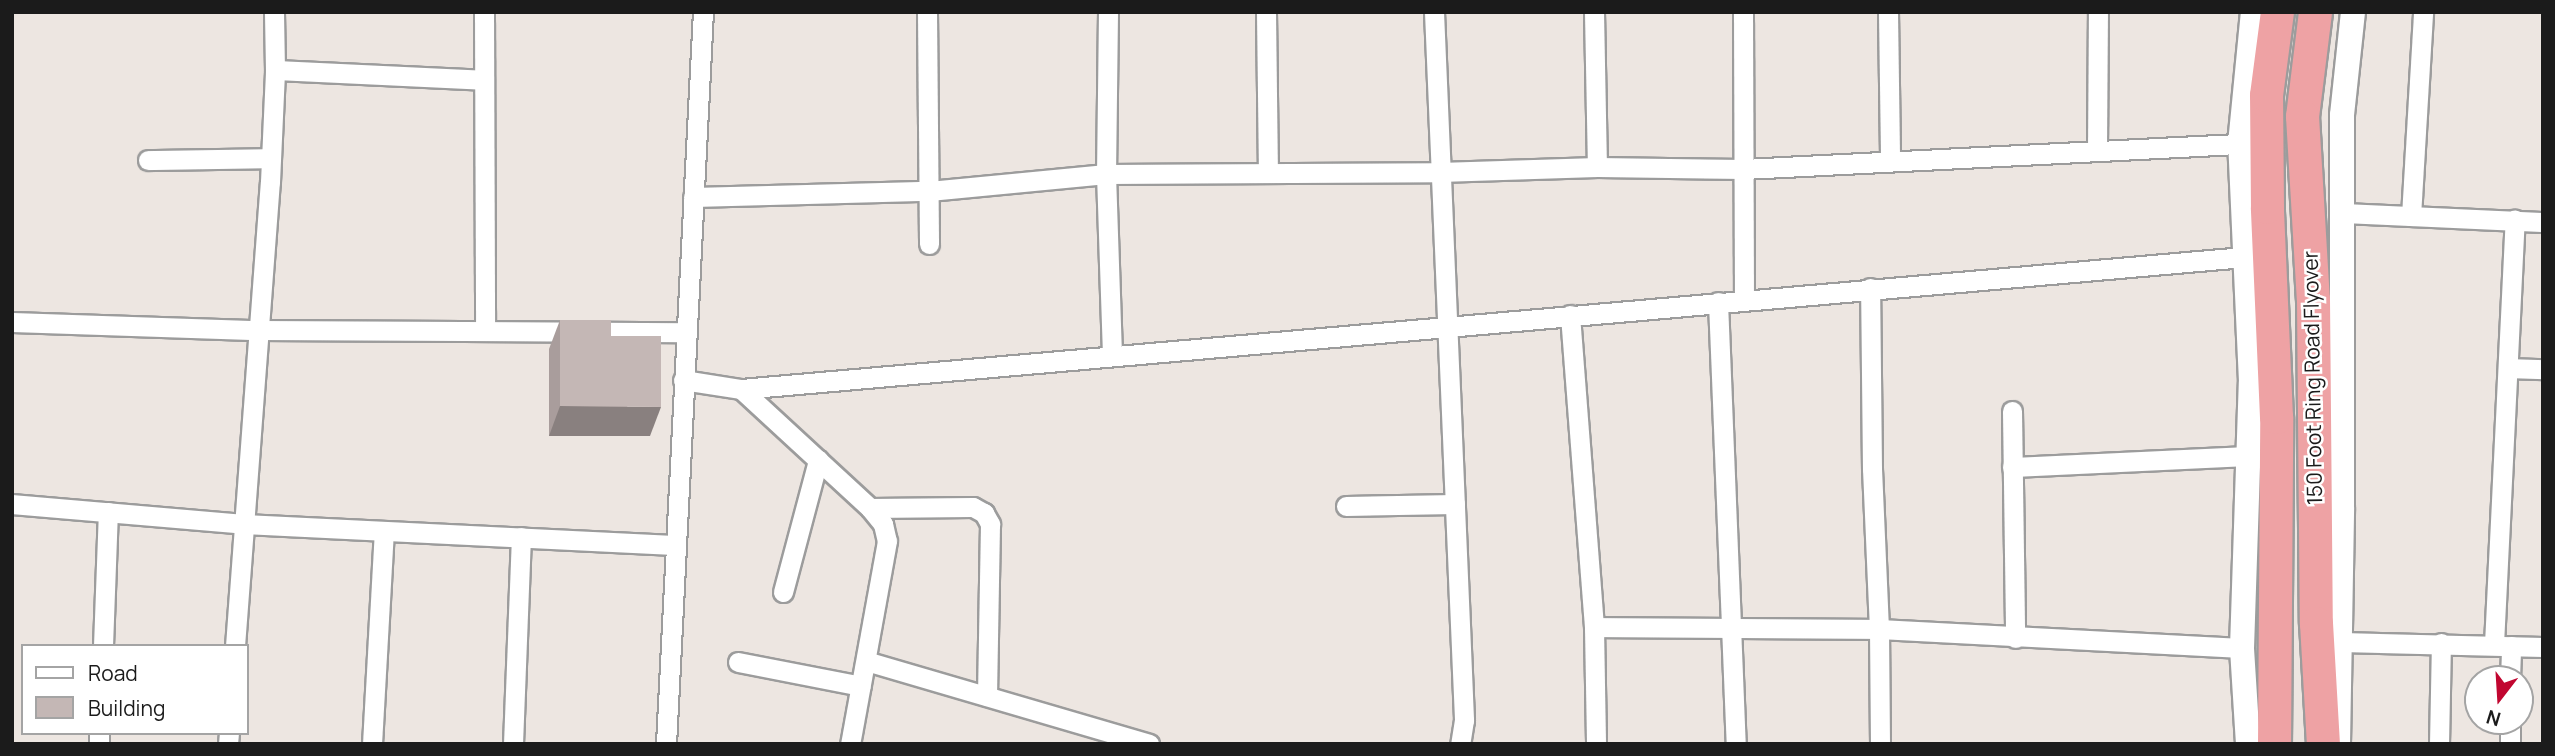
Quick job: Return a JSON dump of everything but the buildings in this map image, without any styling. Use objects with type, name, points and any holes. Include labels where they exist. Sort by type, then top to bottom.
[{"type":"highway","name":"150 Foot Ring Road Flyover","points":[[2265,738],[2276,417],[2267,207],[2266,95],[2277,12]]},
{"type":"highway","name":"150 Foot Ring Road Flyover","points":[[2315,12],[2302,116],[2313,299],[2316,623],[2327,737]]},
{"type":"street","points":[[235,644],[271,158],[275,70],[274,12]]},
{"type":"street","points":[[484,12],[485,331]]},
{"type":"street","points":[[666,744],[703,12]]},
{"type":"street","points":[[927,12],[929,244]]},
{"type":"street","points":[[1108,12],[1106,174],[1112,356]]},
{"type":"street","points":[[1266,12],[1268,172]]},
{"type":"street","points":[[1434,12],[1464,720],[1460,744]]},
{"type":"street","points":[[1594,12],[1597,167]]},
{"type":"street","points":[[1743,12],[1744,299]]},
{"type":"street","points":[[1888,12],[1890,161]]},
{"type":"street","points":[[2097,150],[2098,12]]},
{"type":"street","points":[[2253,12],[2240,144],[2252,382],[2242,648],[2265,738]]},
{"type":"street","points":[[2327,737],[2341,642],[2342,115],[2353,12]]},
{"type":"street","points":[[2411,216],[2423,12]]},
{"type":"street","points":[[275,70],[484,80]]},
{"type":"street","points":[[693,197],[929,191],[1106,174],[1439,172],[1597,167],[1744,169],[2240,144]]},
{"type":"street","points":[[148,160],[271,158]]},
{"type":"street","points":[[2342,213],[2543,222]]},
{"type":"street","points":[[2507,665],[2502,645],[2508,368],[2515,220]]},
{"type":"street","points":[[683,380],[741,389],[2245,257]]},
{"type":"street","points":[[1870,288],[1880,744]]},
{"type":"street","points":[[1718,302],[1734,628],[1736,744]]},
{"type":"street","points":[[1570,315],[1594,628],[1596,744]]},
{"type":"street","points":[[12,322],[258,330],[686,332]]},
{"type":"street","points":[[2508,368],[2543,369]]},
{"type":"street","points":[[741,389],[870,508],[883,524],[887,541],[850,744]]},
{"type":"street","points":[[2012,411],[2015,638]]},
{"type":"street","points":[[2012,467],[2249,456]]},
{"type":"street","points":[[783,592],[818,460]]},
{"type":"street","points":[[12,503],[243,524],[674,545]]},
{"type":"street","points":[[1346,506],[1455,503]]},
{"type":"street","points":[[870,508],[973,508],[984,513],[990,524],[987,696]]},
{"type":"street","points":[[103,644],[108,512]]},
{"type":"street","points":[[372,744],[384,530]]},
{"type":"street","points":[[513,744],[521,537]]},
{"type":"street","points":[[1594,628],[1879,629],[2242,648]]},
{"type":"street","points":[[2341,642],[2543,647]]},
{"type":"street","points":[[2439,744],[2441,643]]},
{"type":"street","points":[[866,661],[1149,744]]},
{"type":"street","points":[[738,662],[861,686]]}]
